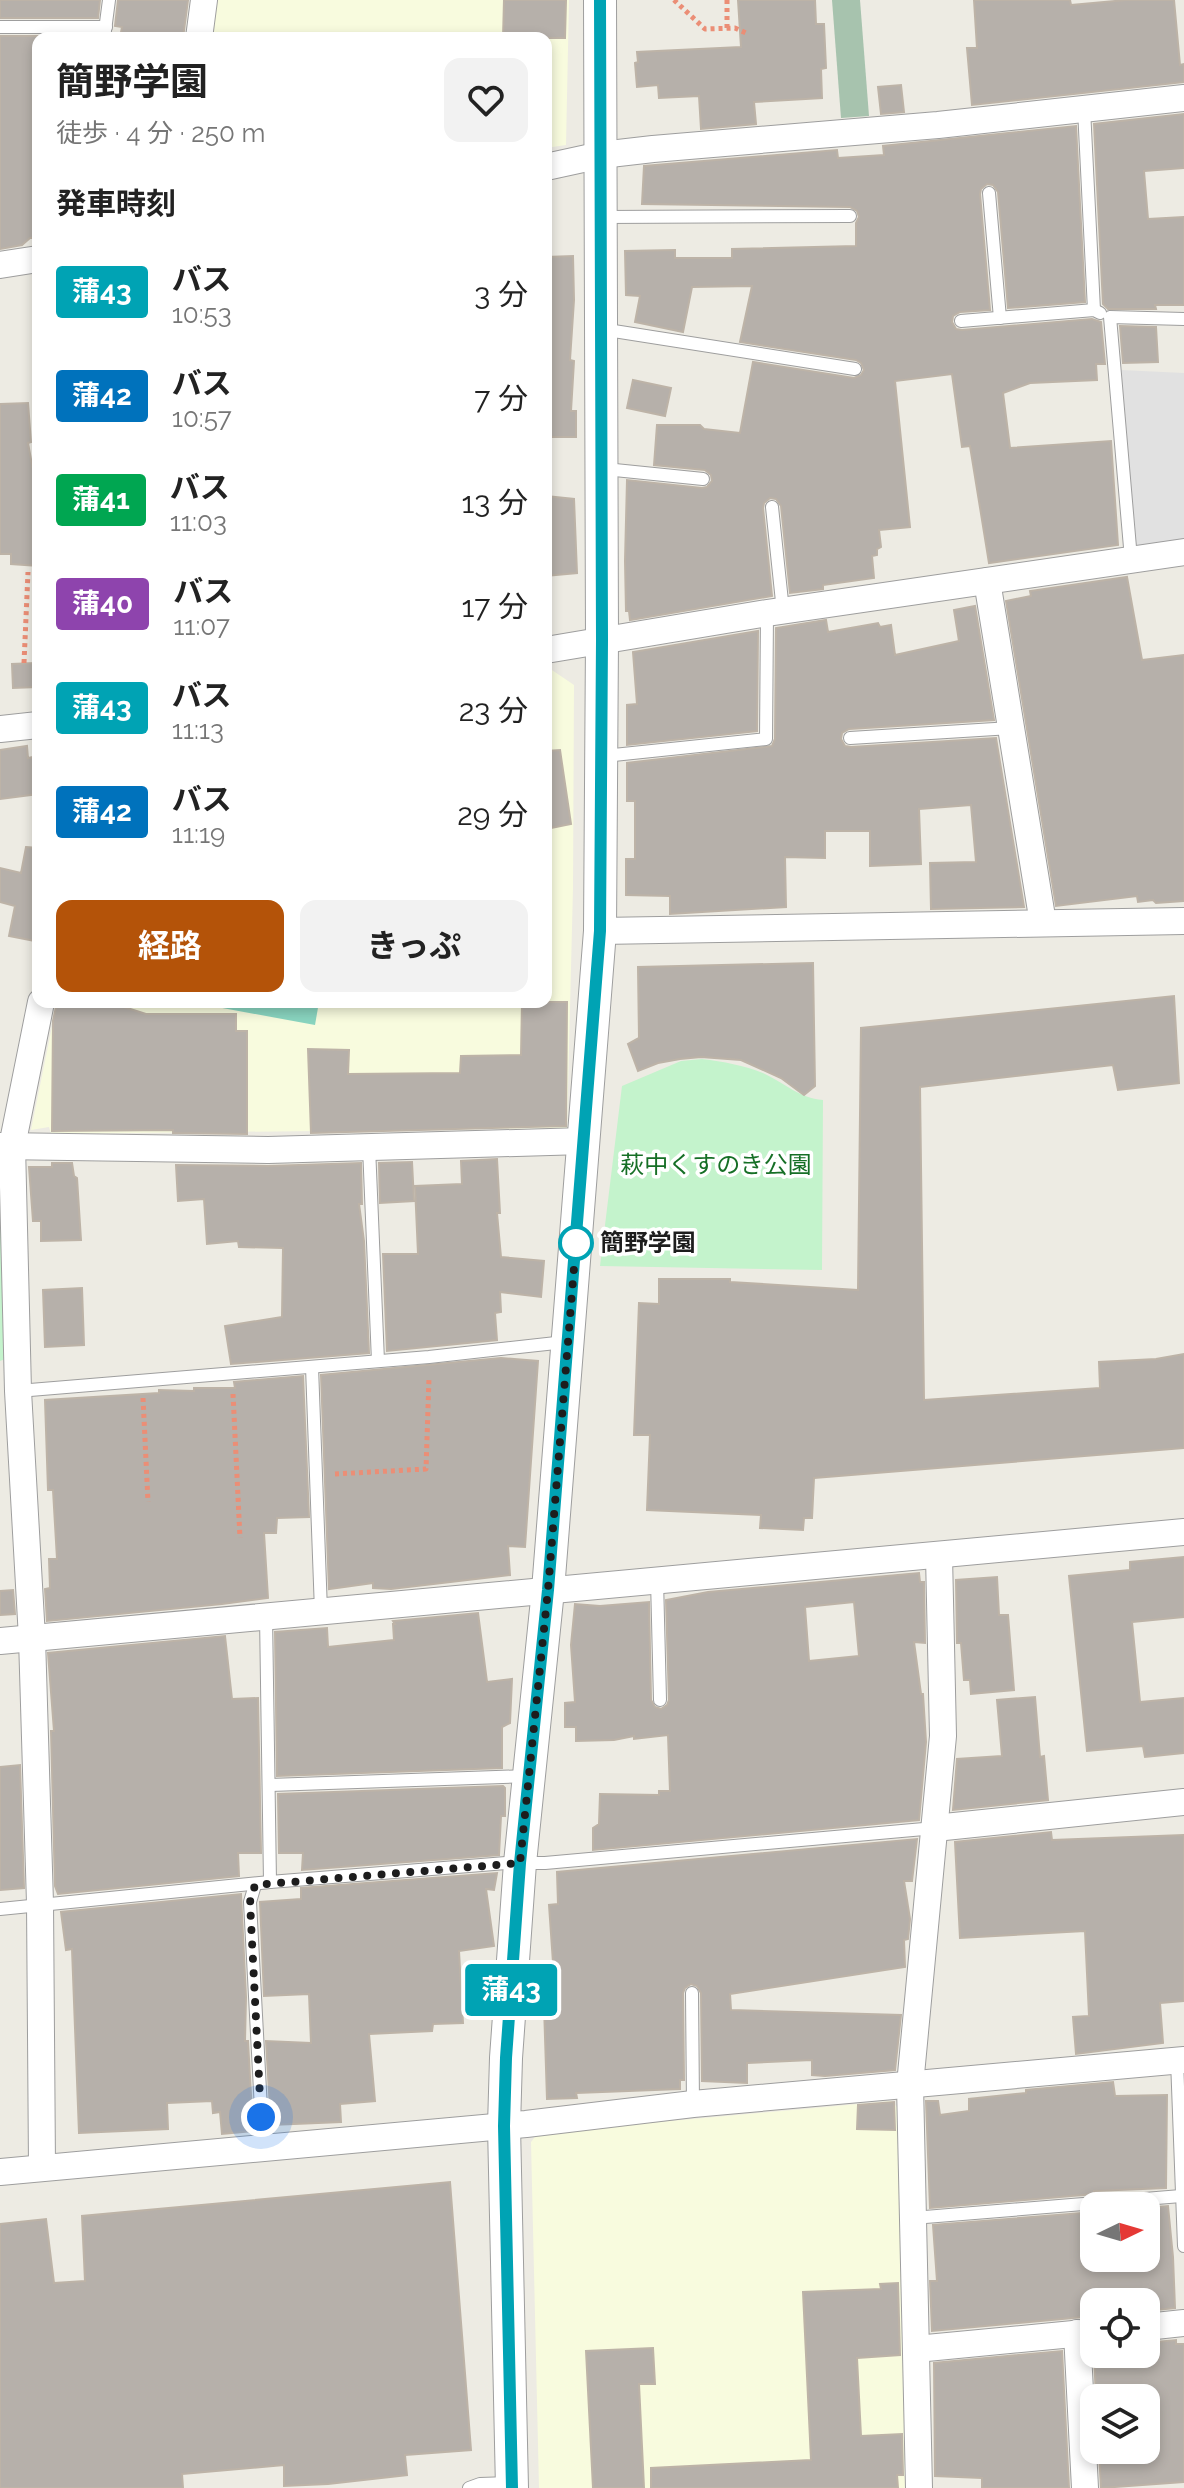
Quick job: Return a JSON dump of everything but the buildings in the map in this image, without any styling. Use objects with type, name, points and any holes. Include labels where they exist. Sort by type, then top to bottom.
[{"type":"street","points":[[200,32],[204,0]]},
{"type":"street","points":[[512,2485],[504,2126],[506,2058],[520,1863],[548,1590],[600,931],[600,0]]},
{"type":"street","points":[[552,166],[601,155],[1184,98]]},
{"type":"street","points":[[0,265],[32,260]]},
{"type":"street","points":[[552,649],[1176,550]]},
{"type":"street","points":[[987,581],[1043,923]]},
{"type":"street","points":[[0,729],[32,726]]},
{"type":"street","points":[[600,931],[1184,921]]},
{"type":"street","points":[[40,1008],[6,1146],[12,1377],[32,1638],[40,1903],[42,2167]]},
{"type":"street","points":[[6,1146],[268,1150],[584,1141]]},
{"type":"street","points":[[0,1641],[1184,1532]]},
{"type":"street","points":[[919,2488],[910,2085],[943,1736],[939,1556]]},
{"type":"street","points":[[935,1828],[1184,1802]]},
{"type":"street","points":[[0,2172],[1180,2060]]},
{"type":"street","points":[[1160,2326],[1184,2323]]},
{"type":"street","points":[[916,2349],[1080,2333]]},
{"type":"street","points":[[1085,2488],[1086,2368]]},
{"type":"lane","points":[[105,32],[109,0]]},
{"type":"lane","points":[[0,27],[88,32]]},
{"type":"lane","points":[[1084,109],[1094,310]]},
{"type":"lane","points":[[989,193],[1000,318]]},
{"type":"lane","points":[[602,217],[850,216]]},
{"type":"lane","points":[[961,321],[1094,310],[1110,317],[1184,319]]},
{"type":"lane","points":[[1110,317],[1131,559]]},
{"type":"lane","points":[[601,329],[855,369]]},
{"type":"lane","points":[[601,468],[703,479]]},
{"type":"lane","points":[[600,756],[766,739],[775,612],[772,507]]},
{"type":"lane","points":[[850,738],[1011,728]]},
{"type":"lane","points":[[369,1147],[378,1361]]},
{"type":"lane","points":[[12,1377],[143,1381],[568,1342]]},
{"type":"lane","points":[[312,1367],[321,1611]]},
{"type":"lane","points":[[657,1580],[660,1700]]},
{"type":"lane","points":[[266,1616],[270,1882]]},
{"type":"lane","points":[[270,1785],[528,1776]]},
{"type":"lane","points":[[0,1909],[270,1882],[555,1862],[935,1828]]},
{"type":"lane","points":[[255,1885],[250,1902],[263,2147]]},
{"type":"lane","points":[[692,1993],[693,2104]]},
{"type":"lane","points":[[1180,2060],[1184,2246]]},
{"type":"lane","points":[[913,2218],[1181,2196]]},
{"type":"lane","points":[[469,2488],[480,2484],[512,2485]]},
{"type":"path","points":[[674,0],[705,29],[735,28],[746,33]]},
{"type":"path","points":[[727,0],[727,29]]},
{"type":"path","points":[[24,663],[28,572]]},
{"type":"path","points":[[316,1474],[426,1469],[429,1357]]},
{"type":"path","points":[[232,1373],[240,1538]]},
{"type":"path","points":[[143,1381],[148,1502]]},
{"type":"shaded area","points":[[214,0],[569,0],[566,145],[552,147],[552,32],[209,32]]},
{"type":"shaded area","points":[[832,0],[860,0],[869,116],[841,118]]},
{"type":"shaded area","points":[[1121,370],[1184,373],[1184,542],[1136,551]]},
{"type":"shaded area","points":[[552,670],[574,685],[567,1128],[51,1134],[49,1127],[31,1130],[56,1008],[552,1008]]},
{"type":"shaded area","points":[[891,2101],[899,2109],[910,2488],[539,2488],[531,2142],[538,2133]]},
{"type":"green space","points":[[223,1008],[318,1008],[315,1025]]},
{"type":"green space","name":"萩中くすのき公園","points":[[702,1059],[757,1071],[800,1094],[823,1100],[822,1270],[600,1266],[622,1086],[681,1061]]},
{"type":"green space","points":[[0,1219],[5,1219],[8,1358],[0,1361]]},
{"type":"bus line","name":"蒲43","points":[[512,2488],[504,2126],[506,2058],[520,1863],[548,1590],[600,931],[600,0]]},
{"type":"place","name":"簡野学園","points":[[576,1243]]},
{"type":"route","points":[[261,2117],[250,1902],[255,1885],[520,1863],[548,1590],[576,1243]]}]
